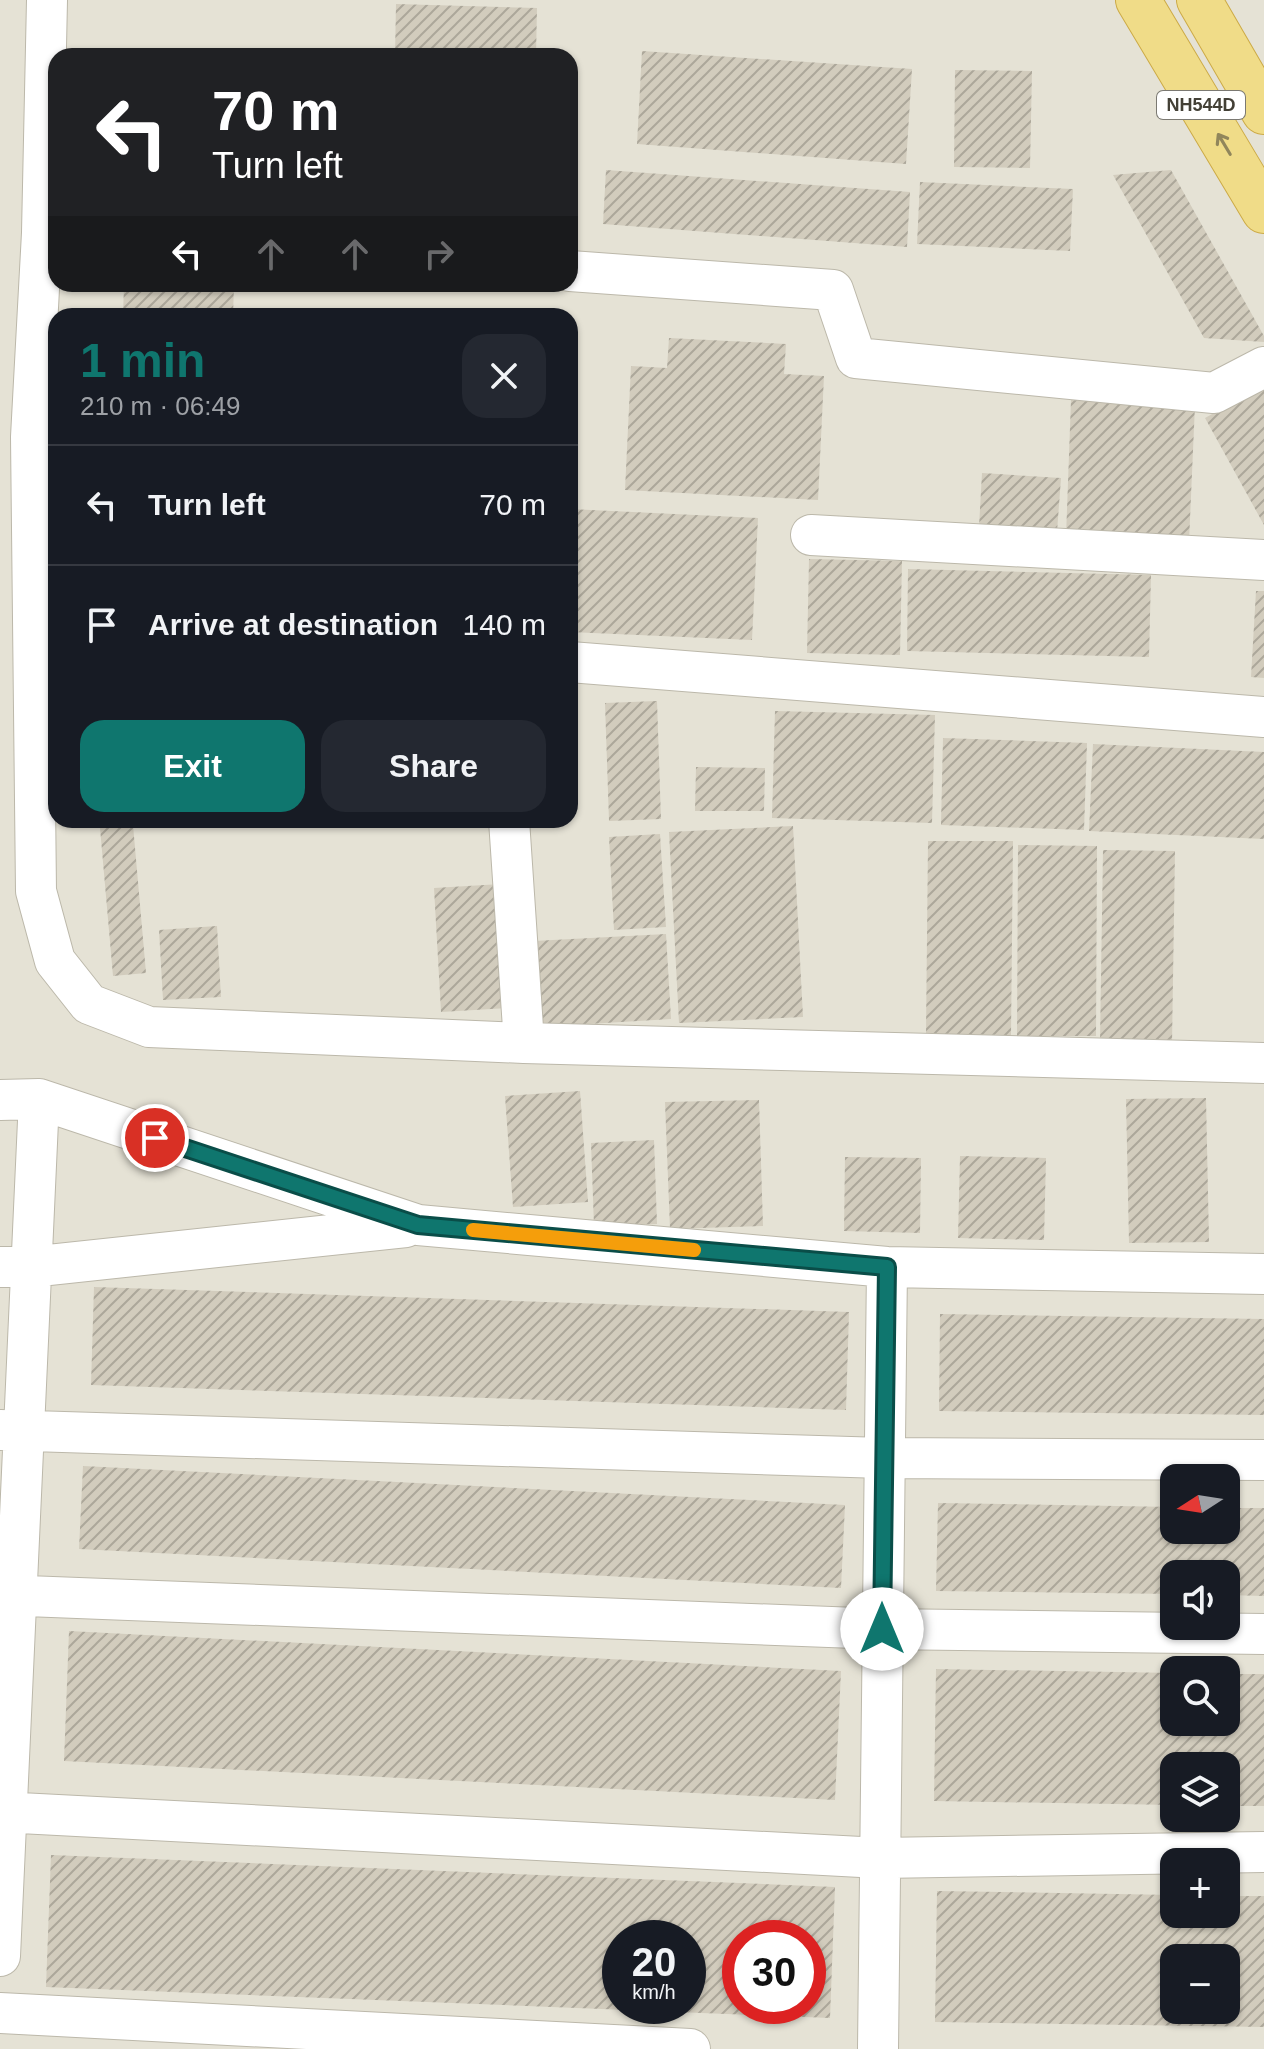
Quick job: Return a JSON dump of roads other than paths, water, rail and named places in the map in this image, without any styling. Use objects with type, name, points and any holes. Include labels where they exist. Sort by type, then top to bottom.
[{"type":"highway","name":"NH544D","points":[[1138,0],[1264,211]]},
{"type":"highway","name":"NH544D","points":[[1199,0],[1264,112]]},
{"type":"street","points":[[47,0],[48,116]]},
{"type":"street","points":[[48,239],[15,437],[44,642],[36,891],[55,961],[89,1004],[149,1027],[524,1043],[1264,1063]]},
{"type":"street","points":[[578,272],[833,290],[856,358],[1214,393],[1264,367]]},
{"type":"street","points":[[811,535],[1264,560]]},
{"type":"street","points":[[578,663],[1264,717]]},
{"type":"street","points":[[510,828],[524,1043]]},
{"type":"street","points":[[0,1956],[19,1100],[418,1225]]},
{"type":"street","points":[[15,1267],[418,1225],[887,1267],[1264,1274]]},
{"type":"street","points":[[878,2049],[887,1267]]},
{"type":"street","points":[[11,1430],[883,1458],[1264,1460]]},
{"type":"street","points":[[7,1595],[882,1629],[1264,1634]]},
{"type":"street","points":[[2,1812],[880,1858],[1264,1852]]},
{"type":"street","points":[[0,2013],[690,2049]]}]
